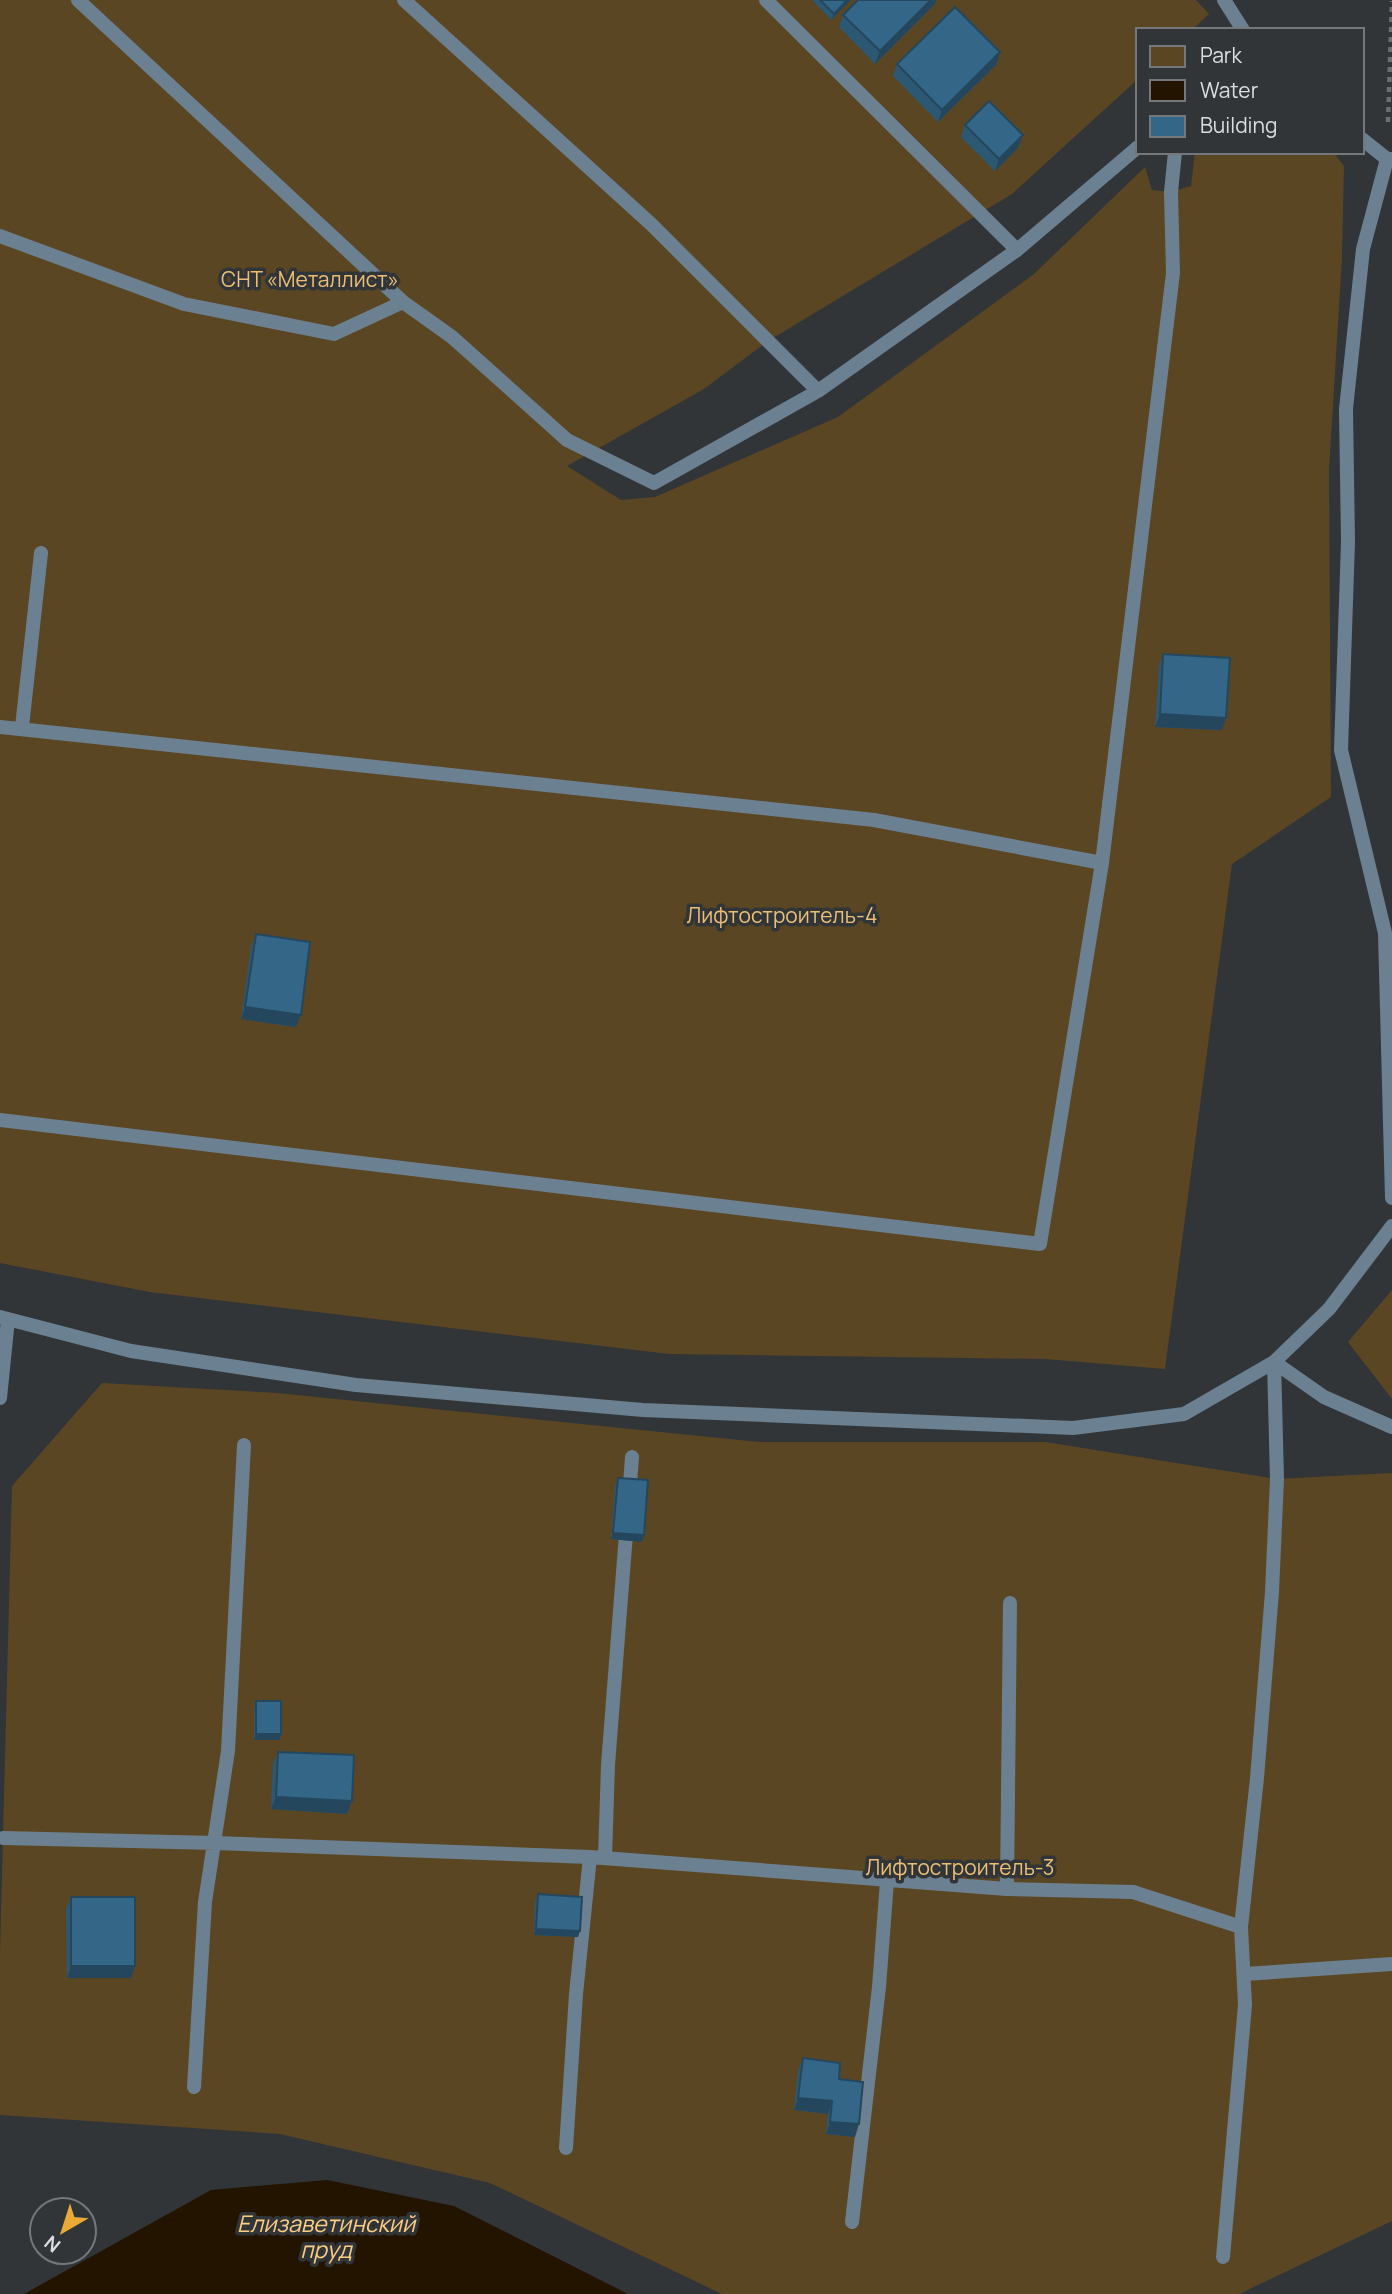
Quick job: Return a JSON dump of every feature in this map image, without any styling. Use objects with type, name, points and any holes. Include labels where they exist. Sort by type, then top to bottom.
[{"type":"lane","points":[[78,0],[403,302],[452,337],[567,440],[654,482],[818,391],[1017,250],[1136,149]]},
{"type":"lane","points":[[404,0],[651,224],[818,391]]},
{"type":"lane","points":[[766,0],[1017,250]]},
{"type":"lane","points":[[1224,0],[1242,28]]},
{"type":"lane","points":[[1364,140],[1389,159],[1363,249],[1346,409],[1348,542],[1341,750],[1386,905],[1392,1198]]},
{"type":"lane","points":[[0,1120],[1040,1244],[1102,863],[1172,272],[1171,192],[1175,154]]},
{"type":"lane","points":[[0,236],[184,304],[334,334],[403,302]]},
{"type":"lane","points":[[22,727],[41,553]]},
{"type":"lane","points":[[0,727],[22,727],[480,780],[874,820],[1102,863]]},
{"type":"lane","points":[[0,1398],[4,1318],[131,1350],[356,1385],[643,1410],[1073,1429],[1184,1415],[1274,1362],[1329,1309],[1392,1226]]},
{"type":"lane","points":[[1274,1362],[1324,1398],[1392,1427]]},
{"type":"lane","points":[[1223,2257],[1245,2005],[1241,1927],[1257,1779],[1272,1592],[1277,1479],[1274,1362]]},
{"type":"lane","points":[[194,2087],[205,1902],[228,1751],[244,1445]]},
{"type":"lane","points":[[566,2147],[576,1994],[608,1765],[632,1457]]},
{"type":"lane","points":[[1007,1889],[1010,1603]]},
{"type":"lane","points":[[3,1838],[216,1843],[597,1858],[1007,1889],[1133,1892],[1241,1927]]},
{"type":"lane","points":[[852,2222],[879,1987],[887,1881]]},
{"type":"lane","points":[[1245,1974],[1392,1964]]},
{"type":"path","points":[[1389,159],[1392,1]]},
{"type":"green space","name":"Лифтостроитель-4","points":[[0,0],[1196,0],[1209,14],[1194,28],[1136,28],[1136,81],[1012,194],[768,341],[704,389],[567,466],[621,500],[655,497],[838,417],[1034,274],[1145,167],[1152,190],[1170,192],[1191,186],[1195,154],[1335,154],[1344,166],[1342,257],[1329,470],[1331,797],[1232,864],[1165,1369],[1046,1359],[669,1354],[150,1292],[0,1263]]},
{"type":"green space","points":[[1392,1290],[1392,1399],[1348,1342]]},
{"type":"green space","name":"Лифтостроитель-3","points":[[102,1383],[277,1393],[759,1442],[1045,1442],[1277,1479],[1392,1473],[1392,2221],[1239,2294],[722,2294],[490,2183],[280,2134],[0,2115],[0,1953],[12,1486]]},
{"type":"water","name":"Елизаветинский пруд","points":[[327,2180],[454,2206],[628,2294],[24,2294],[74,2266],[98,2266],[98,2253],[211,2190]]},
{"type":"building","points":[[820,0],[847,0],[834,14]]},
{"type":"building","points":[[858,0],[931,0],[880,51],[843,15]]},
{"type":"building","points":[[955,7],[1000,52],[942,110],[897,64]]},
{"type":"building","points":[[989,101],[1023,135],[999,159],[965,125]]},
{"type":"building","points":[[1163,654],[1230,658],[1226,718],[1160,714]]},
{"type":"building","points":[[256,934],[310,942],[301,1015],[245,1007]]},
{"type":"building","points":[[618,1478],[648,1480],[644,1535],[613,1533]]},
{"type":"building","points":[[256,1701],[281,1701],[281,1734],[256,1734]]},
{"type":"building","points":[[278,1752],[354,1755],[352,1801],[276,1797]]},
{"type":"building","points":[[538,1894],[582,1897],[580,1931],[536,1929]]},
{"type":"building","points":[[71,1897],[135,1897],[135,1966],[71,1966]]},
{"type":"building","points":[[803,2058],[840,2063],[839,2079],[863,2082],[859,2124],[830,2122],[832,2101],[798,2098]]},
{"type":"park label","name":"СНТ «Металлист»","points":[[310,280]]}]
